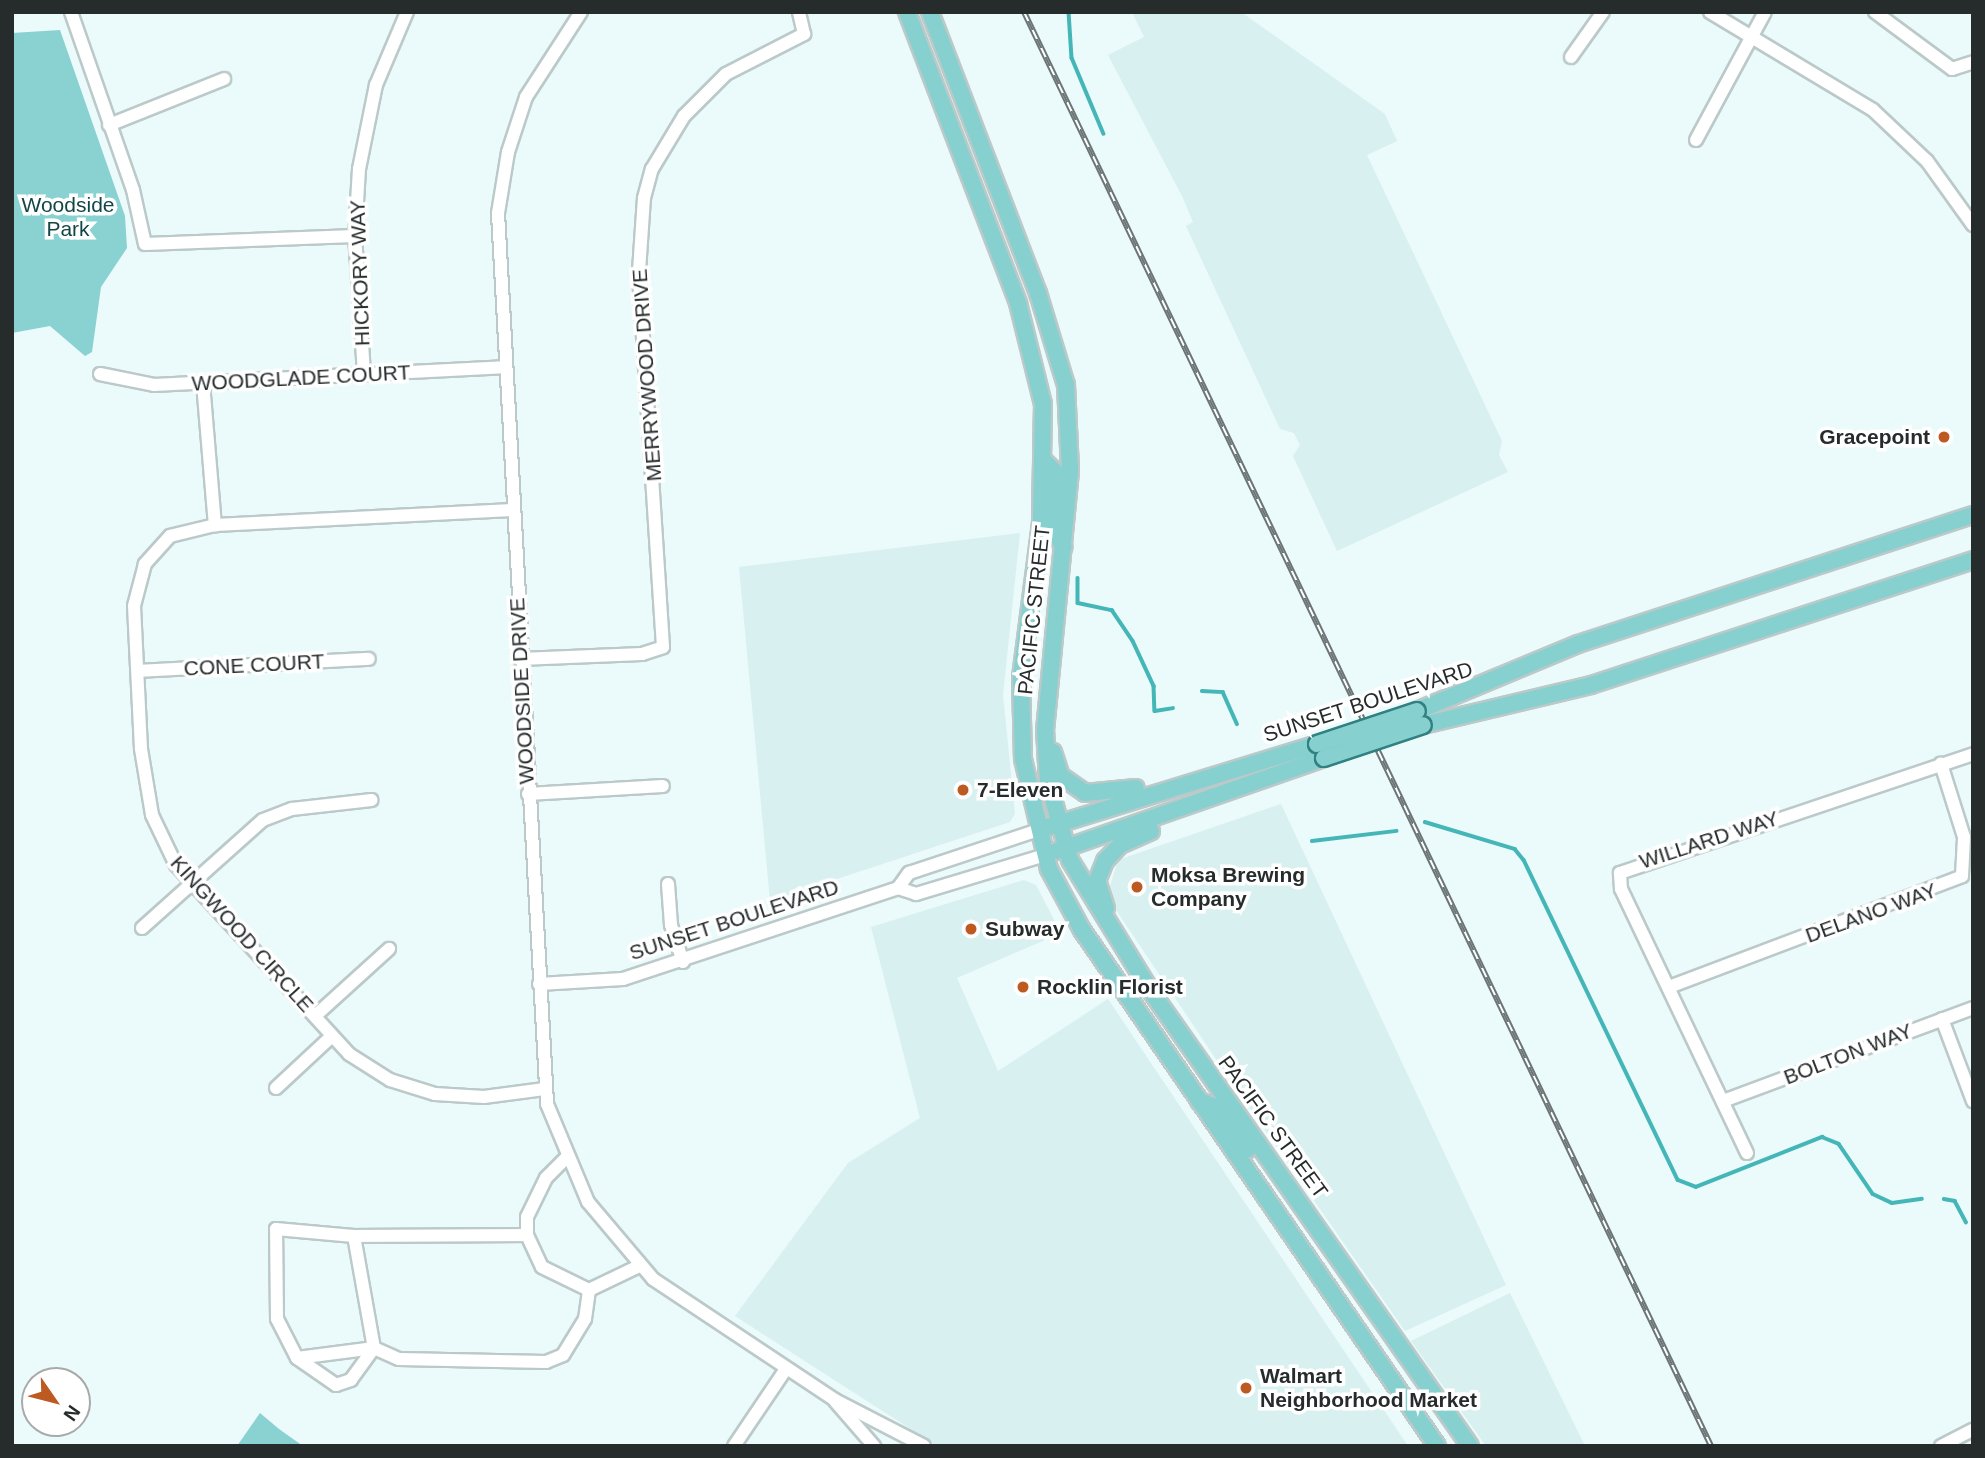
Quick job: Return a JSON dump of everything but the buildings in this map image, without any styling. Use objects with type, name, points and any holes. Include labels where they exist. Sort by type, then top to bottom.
[{"type":"main road","name":"PACIFIC STREET","points":[[907,12],[995,237],[1037,370],[1045,462],[1021,642],[1023,759],[1045,856],[1082,930],[1437,1446]]},
{"type":"main road","name":"PACIFIC STREET","points":[[930,12],[1013,230],[1060,365],[1071,452],[1064,547],[1050,632],[1045,729],[1057,824],[1066,848],[1094,907],[1470,1446]]},
{"type":"main road","points":[[995,237],[1013,230]]},
{"type":"main road","points":[[1037,370],[1060,365]]},
{"type":"main road","points":[[1045,462],[1058,475],[1052,528],[1064,547]]},
{"type":"main road","name":"SUNSET BOULEVARD","points":[[1038,830],[1169,788],[1320,751],[1420,718],[1569,647],[1973,515]]},
{"type":"main road","name":"SUNSET BOULEVARD","points":[[1420,718],[1591,685],[1973,560]]},
{"type":"main road","points":[[1045,729],[1060,776],[1085,793],[1169,788]]},
{"type":"main road","name":"SUNSET BOULEVARD","points":[[1045,856],[1175,812],[1320,751]]},
{"type":"main road","points":[[1138,971],[1135,952],[1098,892],[1099,874],[1120,845],[1158,828],[1175,812]]},
{"type":"main road","points":[[1199,1101],[1219,1108],[1251,1152],[1269,1159]]},
{"type":"street","points":[[71,12],[145,244],[355,236]]},
{"type":"street","name":"WOODSIDE DRIVE","points":[[581,12],[526,97],[502,180],[497,246],[544,1088],[566,1158],[588,1202],[639,1266],[835,1400]]},
{"type":"street","name":"MERRYWOOD DRIVE","points":[[520,659],[642,654],[663,647],[639,271],[645,198],[667,140],[703,94],[750,60],[804,34],[799,12]]},
{"type":"street","points":[[1571,57],[1603,12]]},
{"type":"street","points":[[1710,12],[1873,110],[1927,161],[1969,209],[1973,225]]},
{"type":"street","points":[[1696,141],[1766,12]]},
{"type":"street","points":[[1875,12],[1952,69],[1973,62]]},
{"type":"street","name":"HICKORY WAY","points":[[364,374],[355,236],[365,127],[405,13]]},
{"type":"street","points":[[109,125],[225,79]]},
{"type":"street","name":"WOODGLADE COURT","points":[[100,374],[130,383],[203,383],[504,367]]},
{"type":"street","points":[[203,383],[215,525]]},
{"type":"street","name":"KINGWOOD CIRCLE","points":[[512,510],[215,525],[170,536],[145,564],[134,606],[146,795],[161,839],[191,881],[332,1036],[369,1068],[412,1088],[461,1097],[544,1088]]},
{"type":"street","name":"CONE COURT","points":[[138,671],[369,659]]},
{"type":"street","name":"WILLARD WAY","points":[[1747,1153],[1621,889],[1620,873],[1973,754]]},
{"type":"street","name":"DELANO WAY","points":[[1669,987],[1962,876],[1964,837],[1941,764]]},
{"type":"street","points":[[528,794],[663,786]]},
{"type":"street","points":[[142,928],[191,881],[262,820],[302,807],[371,800]]},
{"type":"street","name":"SUNSET BOULEVARD","points":[[539,984],[623,978],[683,962],[898,888],[909,873],[1038,830]]},
{"type":"street","name":"SUNSET BOULEVARD","points":[[898,888],[916,894],[1045,856]]},
{"type":"street","points":[[668,884],[671,925],[683,962]]},
{"type":"street","points":[[315,1016],[389,949]]},
{"type":"street","name":"BOLTON WAY","points":[[1723,1101],[1973,1008]]},
{"type":"street","points":[[1942,1019],[1973,1101]]},
{"type":"street","points":[[276,1088],[332,1036]]},
{"type":"street","points":[[566,1158],[536,1195],[527,1234],[542,1266],[589,1290]]},
{"type":"street","points":[[354,1236],[373,1348],[351,1380],[336,1385],[297,1358],[277,1319],[276,1229],[354,1236],[527,1234]]},
{"type":"street","points":[[589,1290],[639,1266]]},
{"type":"street","points":[[297,1358],[373,1348],[399,1359],[546,1362],[563,1355],[585,1319],[589,1290]]},
{"type":"street","points":[[734,1446],[786,1368]]},
{"type":"street","points":[[835,1400],[874,1446]]},
{"type":"street","points":[[835,1400],[924,1446]]},
{"type":"street","points":[[1941,1446],[1973,1430]]},
{"type":"shaded area","points":[[1132,12],[1241,12],[1385,114],[1397,141],[1367,155],[1502,441],[1499,455],[1508,472],[1337,551],[1293,456],[1300,445],[1294,433],[1280,429],[1186,226],[1193,222],[1183,198],[1108,55],[1144,37]]},
{"type":"shaded area","points":[[1020,533],[1003,695],[1015,814],[1010,822],[770,901],[739,567]]},
{"type":"shaded area","points":[[1281,804],[1506,1285],[1405,1331],[1228,1077],[1114,907],[1109,889],[1118,860]]},
{"type":"shaded area","points":[[1024,880],[1036,885],[1061,933],[957,978],[998,1071],[1108,999],[1408,1446],[937,1446],[735,1316],[848,1163],[920,1118],[871,927]]},
{"type":"shaded area","points":[[1510,1293],[1585,1446],[1486,1446],[1411,1341]]},
{"type":"green space","name":"Woodside Park","points":[[60,30],[125,216],[127,248],[101,287],[92,352],[85,356],[50,326],[12,333],[12,33]]},
{"type":"green space","points":[[260,1413],[279,1429],[303,1446],[237,1446]]},
{"type":"waterway","points":[[1069,12],[1072,58],[1104,134]]},
{"type":"waterway","points":[[1078,578],[1078,603],[1112,610],[1133,641],[1154,686],[1155,711],[1173,708]]},
{"type":"waterway","points":[[1202,691],[1223,692],[1237,724]]},
{"type":"waterway","points":[[1425,822],[1515,849],[1524,860],[1678,1180],[1696,1187],[1822,1137],[1839,1144],[1873,1194],[1892,1203],[1922,1199]]},
{"type":"waterway","points":[[1312,841],[1396,831]]},
{"type":"waterway","points":[[1944,1199],[1955,1201],[1966,1222]]},
{"type":"railway","points":[[1024,12],[1711,1446]]},
{"type":"place","name":"Gracepoint","points":[[1944,437]]},
{"type":"place","name":"7-Eleven","points":[[963,790]]},
{"type":"place","name":"Moksa Brewing Company","points":[[1137,887]]},
{"type":"place","name":"Subway","points":[[971,929]]},
{"type":"place","name":"Rocklin Florist","points":[[1023,987]]},
{"type":"place","name":"Walmart Neighborhood Market","points":[[1246,1388]]}]
